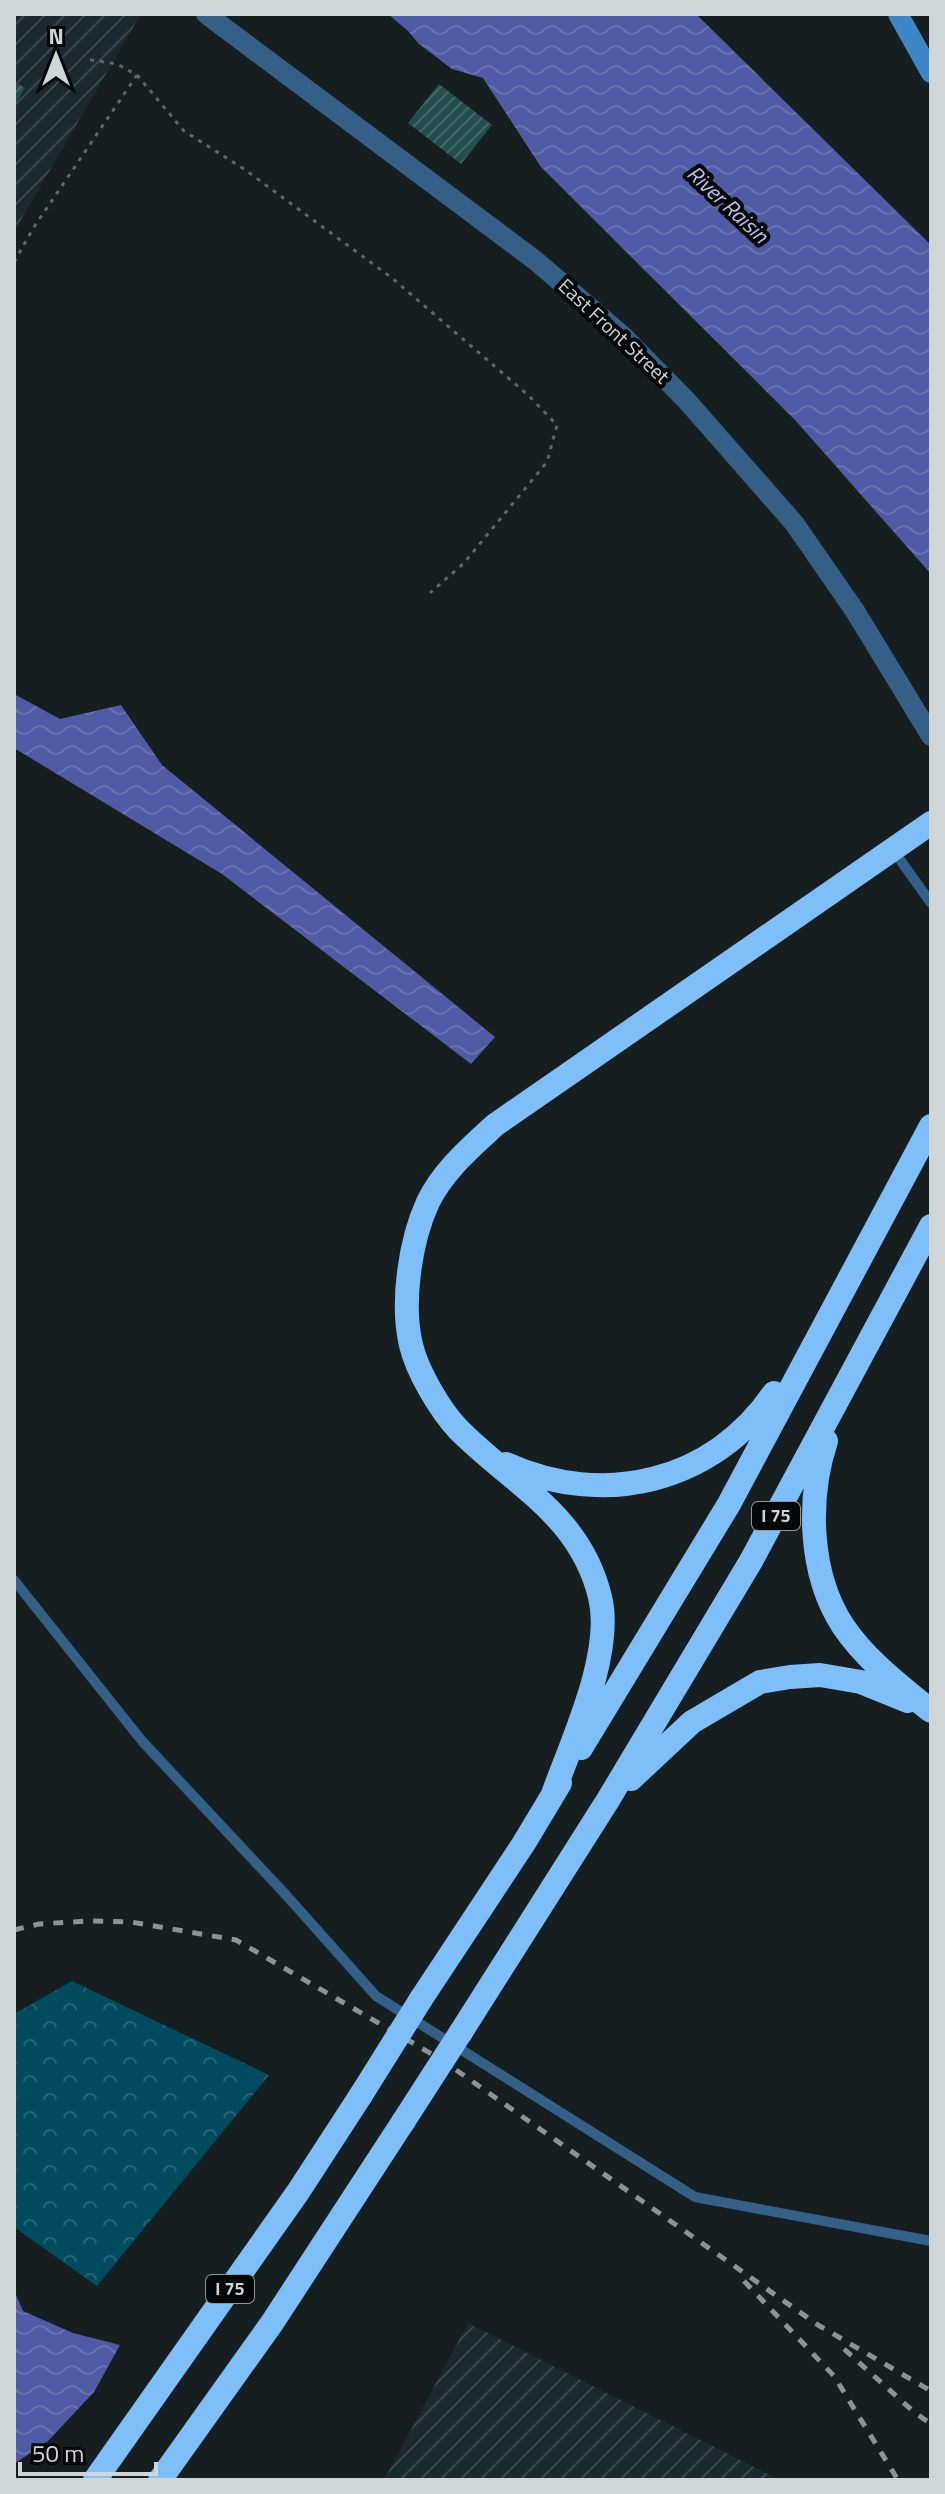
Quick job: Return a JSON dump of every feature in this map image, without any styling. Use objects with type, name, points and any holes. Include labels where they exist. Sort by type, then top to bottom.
[{"type":"highway","points":[[553,1794],[603,1644],[601,1598],[576,1542],[559,1518],[456,1427],[429,1387],[411,1345],[407,1293],[414,1244],[428,1202],[454,1163],[495,1125],[931,823]]},
{"type":"highway","name":"I 75","points":[[95,2480],[289,2204],[553,1794],[729,1504],[931,1126]]},
{"type":"highway","name":"I 75","points":[[160,2480],[272,2323],[608,1800],[751,1561],[931,1226]]},
{"type":"highway","points":[[488,1455],[524,1472],[573,1483],[637,1483],[684,1470],[746,1430],[764,1409],[834,1306]]},
{"type":"highway","points":[[865,1350],[819,1464],[814,1516],[821,1573],[830,1601],[843,1626],[866,1654],[931,1711]]},
{"type":"highway","points":[[608,1800],[692,1722],[760,1682],[820,1675],[861,1682],[931,1711]]},
{"type":"main road","points":[[898,14],[931,73]]},
{"type":"street","name":"East Front Street","points":[[206,14],[536,261],[623,336],[687,401],[794,523],[855,611],[931,736]]},
{"type":"lane","points":[[892,849],[931,903]]},
{"type":"lane","points":[[14,1580],[142,1741],[376,1996],[695,2197],[931,2241]]},
{"type":"path","points":[[85,59],[117,64],[137,75],[184,131],[244,169],[392,278],[516,385],[557,425],[547,462],[464,563],[430,593]]},
{"type":"path","points":[[14,262],[34,227],[137,75]]},
{"type":"shaded area","points":[[14,14],[141,14],[14,232]]},
{"type":"shaded area","points":[[468,2323],[780,2480],[384,2480]]},
{"type":"green space","points":[[72,1981],[269,2075],[97,2286],[14,2227],[14,2014]]},
{"type":"water","name":"River Raisin","points":[[388,14],[696,14],[931,245],[931,574],[795,420],[541,167],[483,78],[452,69],[419,44]]},
{"type":"water","points":[[14,694],[60,719],[121,705],[162,765],[495,1037],[471,1064],[222,874],[14,748]]},
{"type":"water","points":[[14,2290],[23,2311],[73,2333],[120,2345],[94,2392],[48,2441],[14,2464]]},
{"type":"building","points":[[14,81],[25,88],[14,106]]},
{"type":"building","points":[[439,84],[492,125],[461,164],[408,123]]},
{"type":"railway","points":[[14,1930],[39,1924],[131,1922],[236,1940],[442,2060],[818,2325],[931,2391]]},
{"type":"railway","points":[[744,2281],[834,2376],[898,2480]]},
{"type":"railway","points":[[844,2349],[931,2424]]}]
